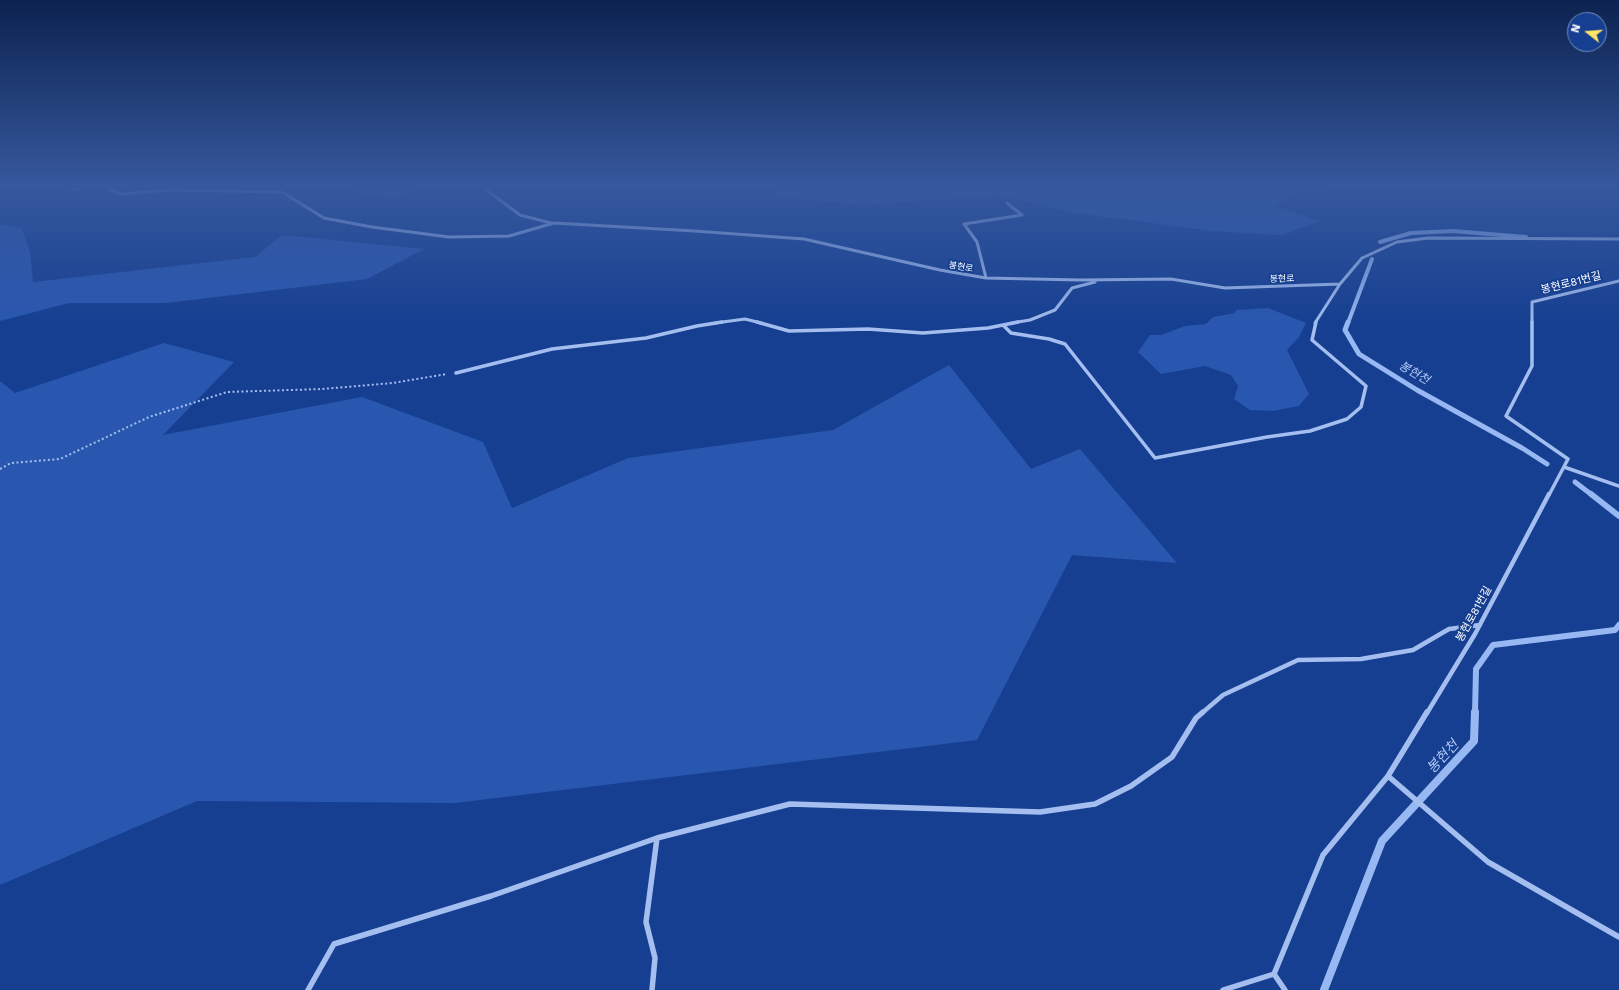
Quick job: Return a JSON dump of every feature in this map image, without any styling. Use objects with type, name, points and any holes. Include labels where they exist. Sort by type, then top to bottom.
[{"type":"street","name":"봉현로","points":[[427,234],[449,237],[509,236],[515,234]]},
{"type":"street","name":"봉현로","points":[[729,234],[804,239],[940,270],[986,278],[1103,280],[1171,279],[1224,288],[1340,284]]},
{"type":"street","points":[[971,234],[976,242],[986,278]]},
{"type":"street","points":[[1003,325],[1011,333],[1049,339],[1065,344],[1155,458],[1267,437],[1310,431],[1347,419],[1361,407],[1366,386],[1312,340],[1314,325],[1340,284],[1362,258],[1397,242],[1428,238],[1619,239]]},
{"type":"street","points":[[456,373],[552,350],[646,338],[697,326],[745,319],[790,331],[868,329],[923,333],[988,328],[1030,320],[1055,310],[1072,288],[1103,280]]},
{"type":"street","name":"봉현로81번길","points":[[1274,974],[1323,855],[1388,776],[1480,625],[1568,459],[1506,416],[1532,366],[1532,302],[1619,281]]},
{"type":"street","points":[[1564,467],[1619,486]]},
{"type":"street","points":[[308,990],[334,944],[491,896],[657,838],[790,804],[1040,812],[1094,804],[1131,786],[1172,757],[1196,718],[1223,695],[1298,660],[1361,659],[1413,650],[1449,629],[1480,625]]},
{"type":"street","points":[[1388,776],[1488,862],[1619,937]]},
{"type":"street","points":[[652,990],[655,958],[646,922],[657,838]]},
{"type":"street","points":[[1223,990],[1274,974],[1285,990]]},
{"type":"path","points":[[0,469],[11,463],[60,459],[149,417],[228,392],[322,389],[393,383],[456,373]]},
{"type":"shaded area","points":[[0,234],[24,234],[30,252],[33,282],[255,257],[282,235],[424,249],[367,279],[166,303],[69,303],[0,321]]},
{"type":"shaded area","points":[[1268,308],[1306,323],[1299,337],[1287,350],[1309,394],[1299,406],[1273,411],[1250,410],[1234,399],[1238,386],[1231,375],[1205,366],[1161,374],[1138,352],[1150,335],[1161,335],[1185,326],[1206,324],[1213,317],[1235,313],[1236,310]]},
{"type":"shaded area","points":[[164,343],[234,362],[163,435],[362,397],[483,442],[512,508],[628,458],[833,430],[949,365],[1031,469],[1080,449],[1177,563],[1072,555],[977,740],[455,803],[197,801],[0,885],[0,381],[15,393]]},
{"type":"waterway","name":"봉현천","points":[[1380,242],[1407,234]]},
{"type":"waterway","name":"봉현천","points":[[1492,234],[1526,237]]},
{"type":"waterway","name":"봉현천","points":[[1348,323],[1372,259]]},
{"type":"waterway","name":"봉현천","points":[[1348,322],[1345,330],[1359,354],[1417,390],[1522,448],[1547,464]]},
{"type":"waterway","name":"봉현천","points":[[1575,482],[1592,495]]},
{"type":"waterway","name":"봉현천","points":[[1591,494],[1619,516]]},
{"type":"waterway","name":"봉현천","points":[[1475,713],[1476,669],[1493,645],[1615,630],[1619,625]]},
{"type":"waterway","name":"봉현천","points":[[1324,990],[1382,841],[1474,741],[1475,712]]}]
